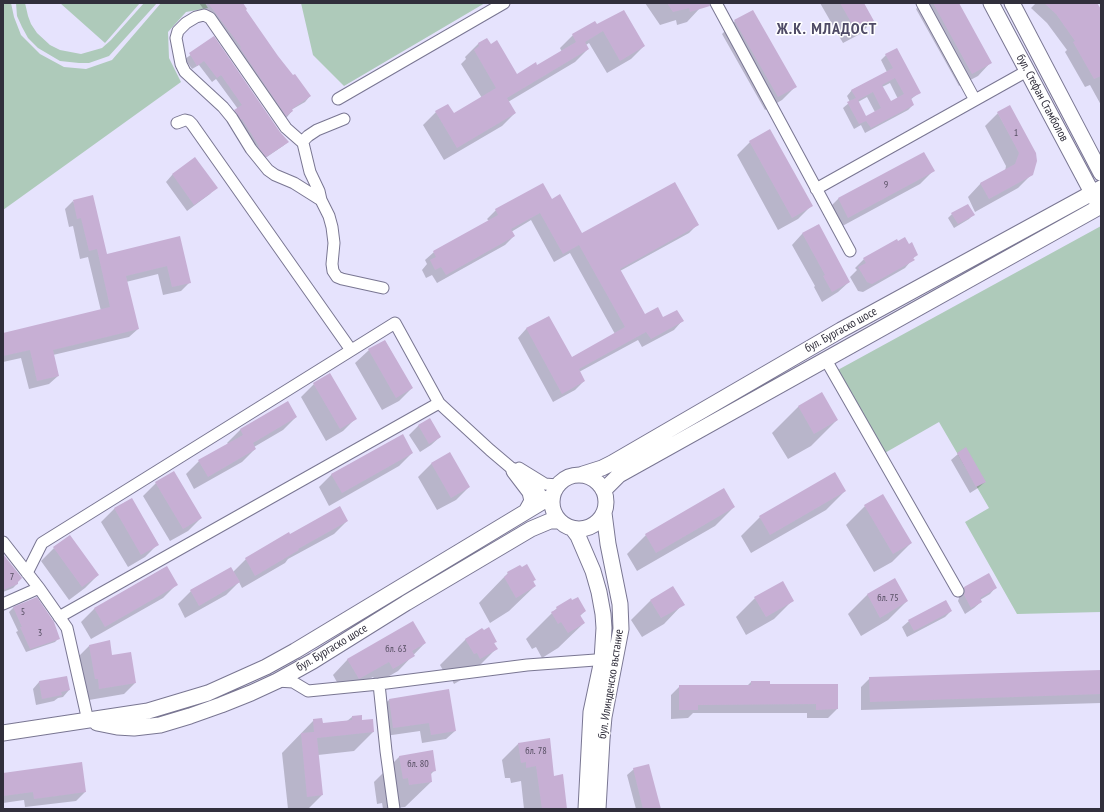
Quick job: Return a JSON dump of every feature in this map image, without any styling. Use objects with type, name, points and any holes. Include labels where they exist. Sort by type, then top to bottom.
[{"type":"main road","name":"бул. Стефан Стамболов","points":[[991,3],[1027,71],[1097,191],[1100,206]]},
{"type":"main road","name":"бул. Стефан Стамболов","points":[[1012,3],[1101,173]]},
{"type":"main road","name":"бул. Бургаско шосе","points":[[584,474],[612,463],[841,330],[1097,191]]},
{"type":"main road","name":"бул. Бургаско шосе","points":[[604,490],[618,476],[1100,206]]},
{"type":"main road","points":[[514,471],[530,492],[532,501],[527,510]]},
{"type":"main road","points":[[584,474],[592,477],[599,482],[604,490],[606,500],[604,513],[600,520],[592,526],[581,529],[572,528],[564,525],[554,514],[552,497],[569,476],[584,474]]},
{"type":"main road","name":"бул. Бургаско шосе","points":[[3,733],[148,712],[200,696],[266,667],[527,510],[552,497]]},
{"type":"main road","name":"бул. Илинденско въстание","points":[[586,809],[590,712],[608,659],[621,629],[621,612],[604,513]]},
{"type":"main road","name":"бул. Бургаско шосе","points":[[88,721],[117,727],[134,728],[160,725],[221,705],[277,681],[313,661],[494,550],[532,529],[550,521],[559,520]]},
{"type":"main road","name":"бул. Илинденско въстание","points":[[572,528],[578,536],[589,559],[599,592],[608,659],[598,809]]},
{"type":"street","points":[[338,99],[504,3]]},
{"type":"street","points":[[716,3],[850,251]]},
{"type":"street","points":[[922,3],[974,100]]},
{"type":"street","points":[[321,200],[294,183],[275,175],[268,170],[250,149],[232,118],[223,107],[185,72],[181,64],[176,38],[178,31],[186,23],[196,17],[204,15],[210,18],[286,128],[303,143],[310,172],[319,191],[332,227],[334,243],[332,264],[333,271],[337,277],[383,288]]},
{"type":"street","points":[[816,189],[1027,71]]},
{"type":"street","points":[[303,143],[308,136],[317,130],[344,119]]},
{"type":"street","points":[[177,123],[185,120],[192,124],[351,350]]},
{"type":"street","points":[[28,573],[42,543],[395,323],[439,403],[536,490],[552,497]]},
{"type":"street","points":[[826,360],[958,591]]},
{"type":"street","points":[[60,617],[439,403]]},
{"type":"street","points":[[490,450],[545,484],[552,497]]},
{"type":"street","points":[[3,542],[40,588],[67,628],[88,721]]},
{"type":"street","points":[[3,604],[40,588]]},
{"type":"street","points":[[277,681],[293,682],[308,691],[379,684],[527,665],[608,659]]},
{"type":"street","points":[[308,691],[304,687],[302,677],[305,668],[313,661]]},
{"type":"street","points":[[379,684],[394,809]]},
{"type":"green space","points":[[3,3],[11,3],[14,17],[21,35],[40,54],[64,67],[86,69],[112,60],[161,3],[205,3],[208,8],[186,12],[168,32],[169,58],[181,82],[3,210]]},
{"type":"green space","points":[[16,3],[25,3],[31,24],[37,33],[50,45],[60,50],[81,54],[102,48],[144,3],[157,3],[109,56],[89,63],[79,63],[60,61],[38,48],[28,38],[22,27],[17,16]]},
{"type":"green space","points":[[60,3],[140,3],[105,43]]},
{"type":"green space","points":[[301,3],[485,3],[344,86],[313,55]]},
{"type":"green space","points":[[1101,226],[1101,612],[1017,614],[965,522],[989,508],[939,422],[883,454],[836,371]]},
{"type":"building","points":[[208,3],[243,3],[247,9],[246,10],[278,56],[293,75],[295,74],[311,96],[292,109],[293,111],[286,116],[240,48],[241,47]]},
{"type":"building","points":[[667,3],[709,3],[710,6],[690,12],[689,8],[673,12]]},
{"type":"building","points":[[840,3],[864,3],[874,21],[856,31]]},
{"type":"building","points":[[933,3],[959,3],[992,63],[972,74]]},
{"type":"building","points":[[1044,3],[1097,3],[1101,9],[1101,76],[1094,79],[1073,42],[1075,41],[1056,14]]},
{"type":"building","points":[[624,10],[645,46],[620,61],[603,31],[585,42],[589,49],[507,98],[516,113],[457,148],[435,111],[448,104],[454,113],[496,88],[474,50],[479,46],[478,43],[487,38],[491,44],[497,40],[517,74],[536,62],[537,65],[576,42],[572,34],[595,21],[597,24]]},
{"type":"building","points":[[753,10],[797,87],[778,97],[734,20]]},
{"type":"building","points":[[214,36],[280,132],[289,142],[266,157],[258,147],[259,146],[242,119],[241,120],[234,110],[242,105],[221,75],[217,78],[204,61],[197,66],[189,53]]},
{"type":"building","points":[[897,48],[921,93],[911,98],[914,105],[871,128],[866,121],[859,124],[847,102],[856,98],[851,90],[893,68],[885,54]],"holes":[[[895,78],[904,94],[891,101],[882,85]],[[873,92],[881,108],[866,116],[858,100]]]},
{"type":"building","points":[[1010,105],[1036,153],[1037,161],[1033,175],[989,199],[980,183],[1015,164],[1019,153],[997,112]]},
{"type":"building","points":[[770,129],[813,206],[792,218],[749,141]]},
{"type":"building","points":[[924,152],[935,171],[848,218],[838,198]]},
{"type":"building","points":[[195,157],[218,188],[194,205],[172,174]]},
{"type":"building","points":[[675,182],[699,225],[620,269],[645,314],[658,307],[663,317],[677,310],[684,321],[651,339],[646,332],[579,369],[585,381],[562,394],[526,328],[549,316],[572,357],[625,327],[579,245],[563,254],[540,213],[511,229],[515,236],[446,275],[441,267],[435,270],[430,260],[436,257],[433,251],[498,215],[495,209],[543,183],[552,199],[560,194],[582,233]]},
{"type":"building","points":[[93,195],[107,254],[180,236],[191,283],[172,287],[167,266],[126,276],[139,329],[53,350],[59,376],[37,381],[30,350],[3,356],[3,333],[110,307],[97,249],[89,251],[81,218],[77,219],[73,200]]},
{"type":"building","points":[[968,204],[975,215],[958,224],[951,213]]},
{"type":"building","points":[[819,224],[850,282],[832,292],[823,276],[825,275],[802,233]]},
{"type":"building","points":[[905,237],[909,244],[912,242],[918,255],[913,258],[915,260],[872,284],[867,282],[858,267],[866,263],[863,258],[897,239],[898,241]]},
{"type":"building","points":[[385,340],[413,388],[396,398],[368,349]]},
{"type":"building","points":[[330,373],[357,419],[340,429],[313,383]]},
{"type":"building","points":[[822,392],[838,420],[814,434],[798,406]]},
{"type":"building","points":[[288,401],[297,417],[253,443],[256,449],[208,477],[198,460],[243,435],[240,429]]},
{"type":"building","points":[[430,418],[441,437],[429,444],[418,425]]},
{"type":"building","points":[[403,434],[413,453],[342,493],[331,474]]},
{"type":"building","points":[[966,447],[986,482],[976,487],[957,453]]},
{"type":"building","points":[[450,452],[470,487],[451,498],[431,463]]},
{"type":"building","points":[[174,471],[202,518],[183,529],[155,482]]},
{"type":"building","points":[[835,472],[846,491],[770,535],[759,516]]},
{"type":"building","points":[[724,488],[735,507],[656,553],[645,534]]},
{"type":"building","points":[[883,494],[912,543],[893,554],[864,505]]},
{"type":"building","points":[[132,498],[159,545],[141,555],[114,508]]},
{"type":"building","points":[[340,506],[348,521],[298,549],[299,550],[255,576],[245,558],[289,532],[290,534]]},
{"type":"building","points":[[70,535],[99,575],[82,587],[53,547]]},
{"type":"building","points":[[3,554],[22,578],[18,584],[3,590]]},
{"type":"building","points":[[527,564],[536,580],[533,581],[536,586],[516,598],[504,577],[508,574],[507,572],[520,565],[522,567]]},
{"type":"building","points":[[167,566],[178,585],[105,627],[94,608]]},
{"type":"building","points":[[231,567],[240,582],[199,606],[190,590]]},
{"type":"building","points":[[989,573],[997,588],[980,598],[982,602],[971,608],[964,595],[964,587]]},
{"type":"building","points":[[895,578],[908,601],[880,618],[867,594]]},
{"type":"building","points":[[783,581],[794,601],[766,617],[754,597]]},
{"type":"building","points":[[673,586],[685,605],[661,618],[650,600]]},
{"type":"building","points":[[37,597],[54,622],[60,639],[30,649],[13,607]]},
{"type":"building","points":[[578,597],[586,611],[580,615],[585,623],[568,633],[561,622],[558,624],[551,612],[557,609],[556,607],[571,598],[572,600]]},
{"type":"building","points":[[946,600],[952,611],[914,631],[908,620]]},
{"type":"building","points":[[413,621],[426,643],[412,651],[415,656],[393,669],[389,662],[359,679],[347,659]]},
{"type":"building","points":[[489,627],[497,642],[494,643],[498,649],[480,659],[477,653],[474,654],[465,639],[482,628],[484,630]]},
{"type":"building","points":[[110,640],[112,655],[131,652],[136,683],[99,689],[98,679],[95,679],[89,645]]},
{"type":"building","points":[[1101,670],[1101,694],[870,702],[869,677]]},
{"type":"building","points":[[67,676],[70,690],[61,692],[62,695],[42,699],[39,681]]},
{"type":"building","points":[[751,681],[770,681],[770,684],[838,684],[838,709],[816,710],[816,704],[698,705],[698,710],[679,710],[679,685],[751,685]]},
{"type":"building","points":[[449,689],[456,731],[431,735],[429,723],[393,728],[389,699]]},
{"type":"building","points":[[362,715],[362,720],[373,719],[374,732],[317,738],[323,795],[307,797],[301,733],[314,732],[313,719],[322,718],[323,723],[352,720],[352,716]]},
{"type":"building","points":[[550,738],[554,776],[563,774],[567,809],[542,809],[536,766],[526,768],[526,762],[521,763],[518,743]]},
{"type":"building","points":[[433,750],[436,771],[431,772],[432,782],[409,785],[408,778],[403,779],[399,756]]},
{"type":"building","points":[[82,762],[86,792],[34,799],[33,792],[3,796],[3,773]]},
{"type":"building","points":[[649,764],[661,809],[643,809],[633,768]]},
{"type":"district","name":"Ж.К. МЛАДОСТ","points":[[827,29]]}]
